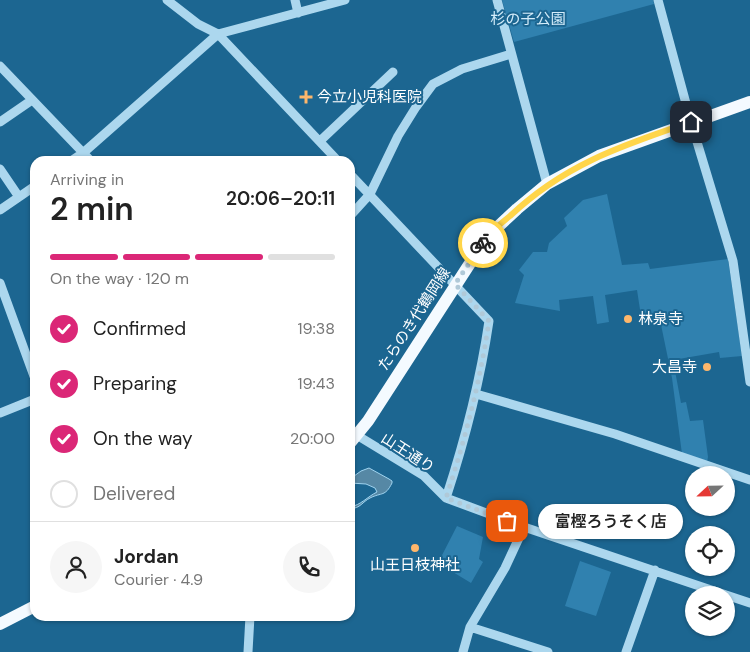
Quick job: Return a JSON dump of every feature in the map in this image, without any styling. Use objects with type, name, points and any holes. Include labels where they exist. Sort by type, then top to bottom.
[{"type":"main road","name":"たらのき代鶴岡線","points":[[355,432],[487,237],[516,209],[547,184],[599,156],[750,102]]},
{"type":"main road","points":[[0,624],[30,609]]},
{"type":"street","points":[[167,0],[198,24],[218,34],[334,156]]},
{"type":"street","points":[[295,0],[298,13]]},
{"type":"street","points":[[78,156],[218,34],[345,0]]},
{"type":"street","points":[[497,0],[547,184]]},
{"type":"street","points":[[658,0],[691,122],[733,261],[750,382]]},
{"type":"street","points":[[355,210],[370,194],[398,136],[433,84],[462,69],[512,54]]},
{"type":"street","points":[[0,66],[86,156]]},
{"type":"street","points":[[320,141],[393,72]]},
{"type":"street","points":[[0,122],[32,100]]},
{"type":"street","points":[[0,169],[19,197]]},
{"type":"street","points":[[355,179],[489,321],[484,358],[463,448],[446,498]]},
{"type":"street","points":[[0,210],[30,189]]},
{"type":"street","points":[[0,283],[30,365]]},
{"type":"street","points":[[476,394],[615,434],[750,480]]},
{"type":"street","points":[[0,413],[30,402]]},
{"type":"street","name":"山王通り","points":[[355,438],[424,476],[446,498],[524,527],[700,586]]},
{"type":"street","points":[[463,652],[470,627],[505,568],[524,527]]},
{"type":"street","points":[[626,652],[655,570]]},
{"type":"street","name":"山王通り","points":[[735,598],[750,603]]},
{"type":"street","points":[[248,652],[250,621]]},
{"type":"street","points":[[470,627],[548,652]]},
{"type":"green space","name":"杉の子公園","points":[[502,0],[653,0],[654,4],[514,42]]},
{"type":"green space","points":[[607,194],[622,265],[648,263],[650,269],[728,259],[742,356],[720,358],[719,352],[673,360],[681,403],[686,402],[690,421],[703,420],[707,462],[682,454],[672,378],[659,315],[641,316],[637,290],[605,295],[609,322],[597,324],[593,296],[559,300],[560,311],[515,303],[524,275],[519,270],[533,252],[547,252],[549,243],[567,226],[564,218],[583,200]]},
{"type":"green space","points":[[457,526],[483,537],[479,559],[483,562],[471,583],[438,563]]},
{"type":"green space","points":[[580,561],[611,572],[596,616],[565,606]]},
{"type":"shaded area","points":[[369,468],[389,479],[392,483],[385,492],[370,498],[355,508],[355,506],[377,492],[375,488],[366,484],[355,483],[355,475]]},
{"type":"way so far","points":[[483,243],[455,284],[489,321],[484,358],[472,412],[463,448],[446,498],[507,521]]},
{"type":"place","name":"今立小児科医院","points":[[306,97]]},
{"type":"place","name":"林泉寺","points":[[628,319]]},
{"type":"place","name":"大昌寺","points":[[707,367]]},
{"type":"place","name":"富樫ろうそく店","points":[[507,521]]},
{"type":"place","name":"山王日枝神社","points":[[415,548]]},
{"type":"route","points":[[483,243],[516,209],[547,184],[576,167],[616,148],[691,122]]}]
